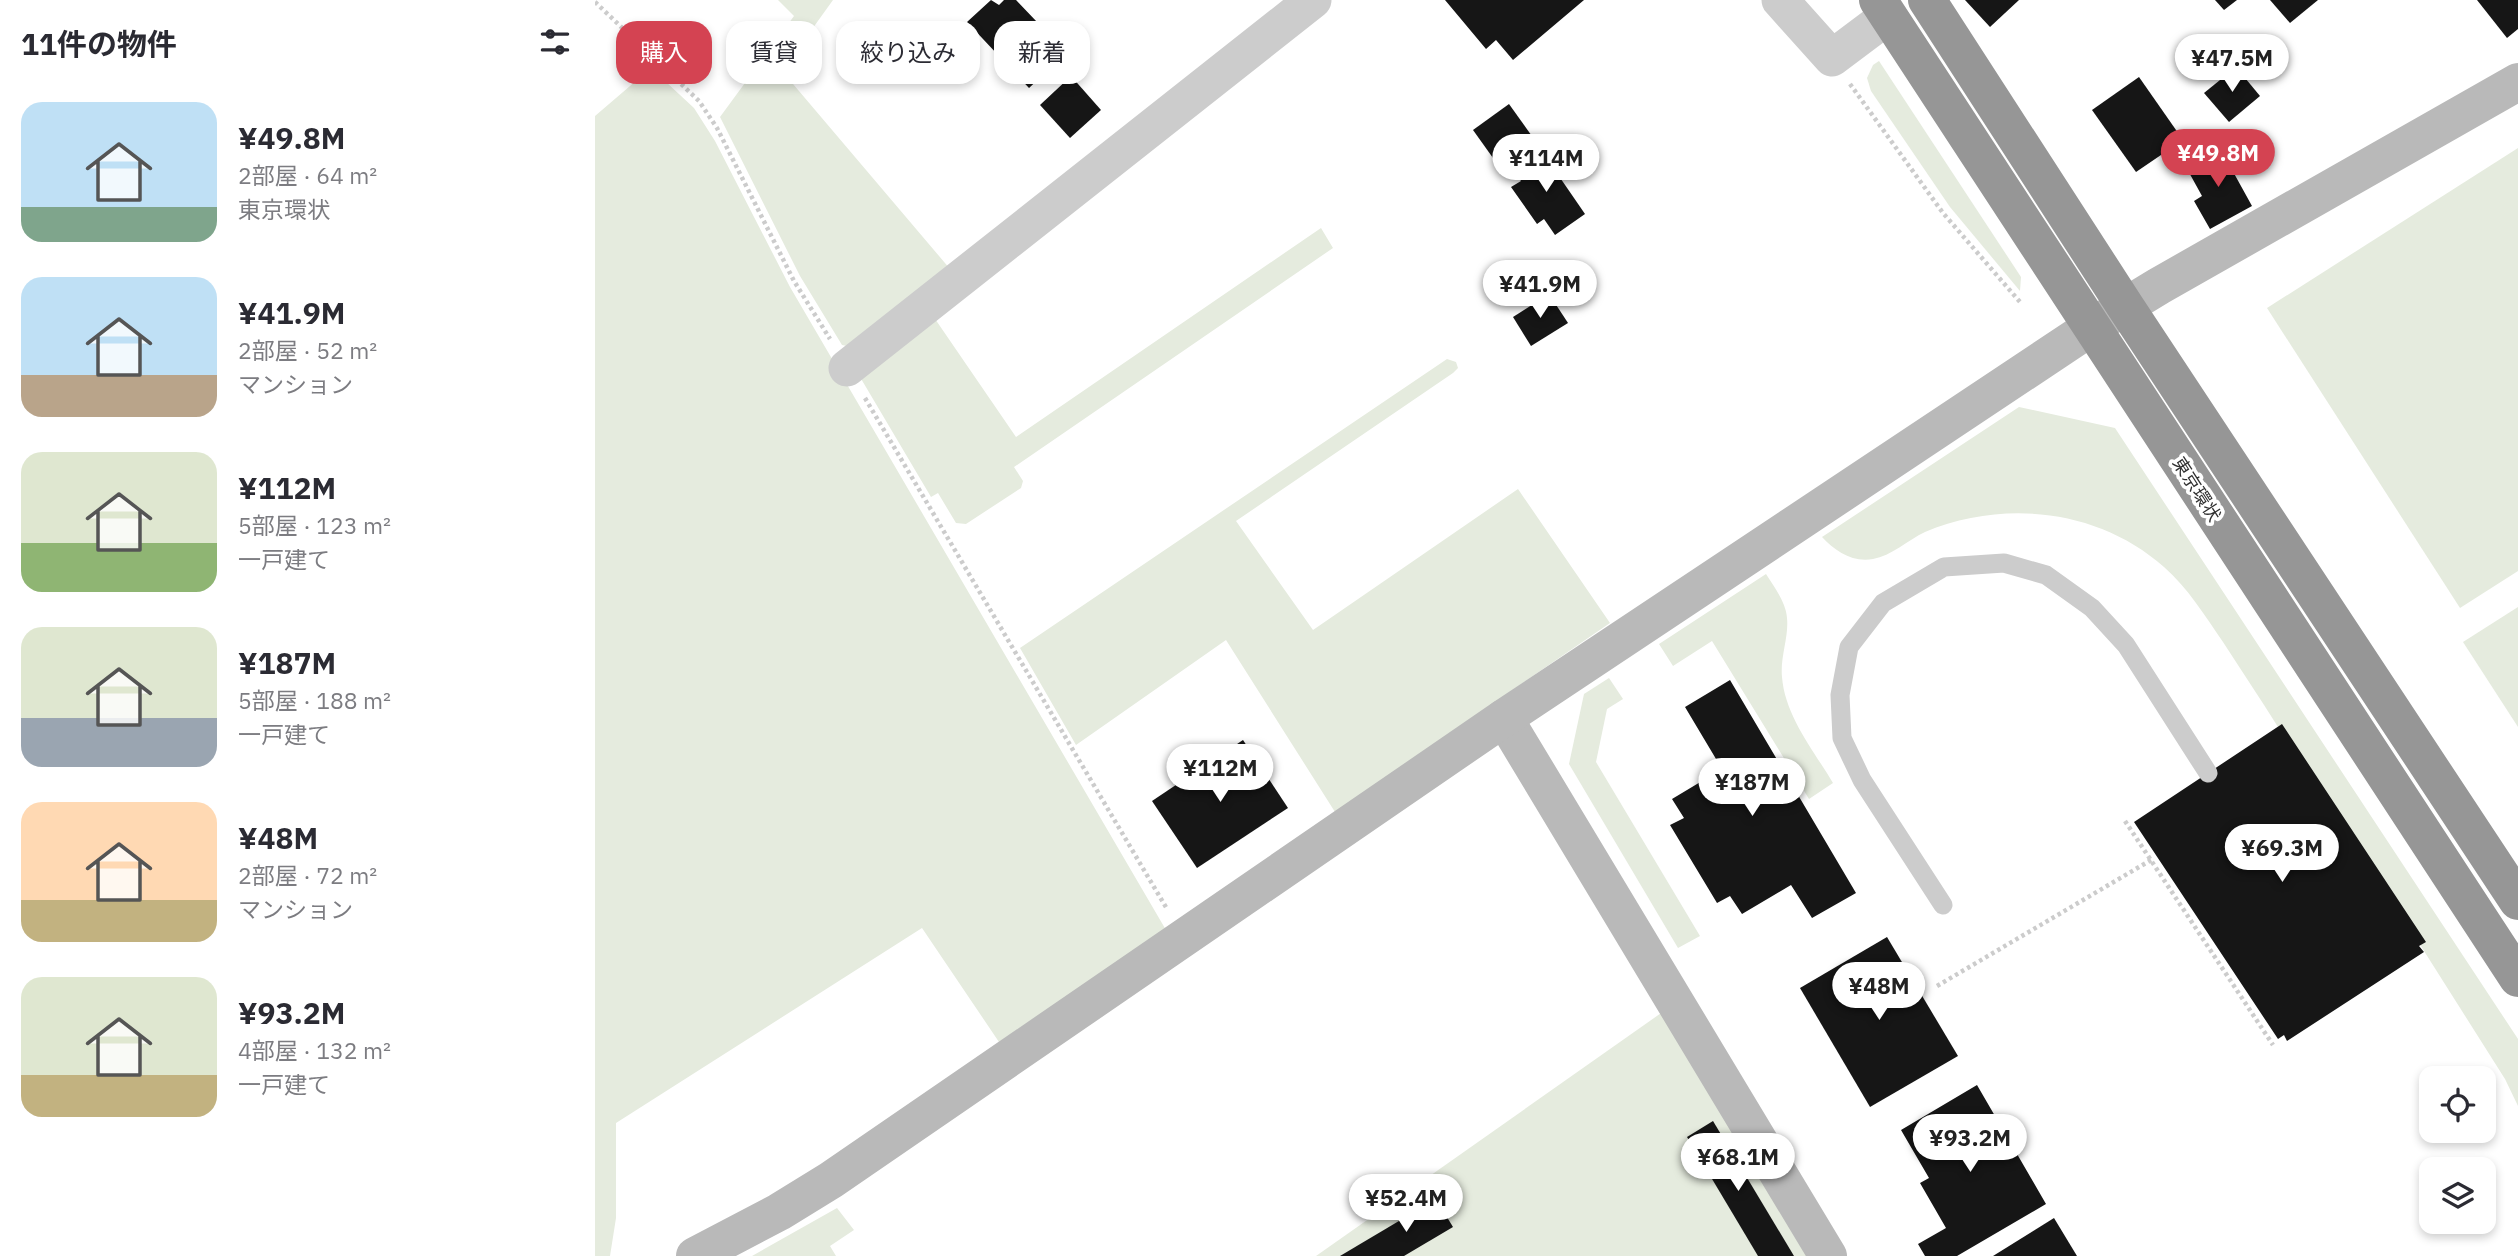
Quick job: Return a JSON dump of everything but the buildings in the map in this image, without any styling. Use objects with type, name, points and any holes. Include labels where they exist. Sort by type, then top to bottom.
[{"type":"highway","points":[[1927,0],[2125,306],[2518,901]]},
{"type":"highway","name":"東京環状","points":[[1883,8],[2518,978]]},
{"type":"street","points":[[847,368],[1313,0]]},
{"type":"street","points":[[1780,0],[1832,58],[1883,8]]},
{"type":"street","points":[[695,1256],[779,1212],[831,1180],[1504,718],[2090,328],[2518,82]]},
{"type":"street","points":[[1504,718],[1828,1256]]},
{"type":"lane","points":[[1943,905],[1862,779],[1842,738],[1840,695],[1849,647],[1883,603],[1944,567],[2004,563],[2046,575],[2092,608],[2126,645],[2208,773]]},
{"type":"path","points":[[595,2],[699,101],[717,128],[794,281],[1183,936]]},
{"type":"path","points":[[1832,58],[1943,213],[2019,302]]},
{"type":"path","points":[[2125,821],[2273,1045]]},
{"type":"path","points":[[1937,986],[2151,860]]},
{"type":"shaded area","points":[[778,0],[833,0],[818,21],[790,21],[794,16]]},
{"type":"shaded area","points":[[1879,61],[2021,277],[2020,291],[1950,207],[1871,91],[1867,78],[1873,65]]},
{"type":"shaded area","points":[[632,84],[668,84],[694,108],[715,141],[790,287],[1166,930],[999,1042],[922,928],[616,1123],[616,1218],[610,1256],[595,1256],[595,116]]},
{"type":"shaded area","points":[[744,84],[793,84],[956,276],[857,348],[842,345],[800,276],[720,117]]},
{"type":"shaded area","points":[[2518,148],[2518,571],[2460,608],[2267,308]]},
{"type":"shaded area","points":[[1321,228],[1333,248],[1014,467],[1023,481],[1021,488],[966,524],[956,523],[938,493],[931,497],[860,377],[931,313],[1016,437]]},
{"type":"shaded area","points":[[1447,359],[1456,362],[1458,368],[1453,373],[1236,521],[1313,630],[1518,489],[1610,623],[1335,812],[1226,640],[1076,745],[1020,648]]},
{"type":"shaded area","points":[[2019,407],[2115,428],[2518,1039],[2518,1106],[2505,1079],[2281,725],[2278,727],[2196,603],[2164,567],[2138,547],[2110,532],[2050,515],[1987,515],[1955,522],[1925,532],[1886,555],[1866,560],[1845,555],[1822,537]]},
{"type":"shaded area","points":[[1766,574],[1786,612],[1787,632],[1782,670],[1784,691],[1801,733],[1833,783],[1809,799],[1712,641],[1673,666],[1659,644]]},
{"type":"shaded area","points":[[2518,607],[2518,727],[2463,642]]},
{"type":"shaded area","points":[[1609,678],[1623,699],[1607,709],[1596,762],[1700,936],[1678,948],[1569,764],[1584,694]]},
{"type":"shaded area","points":[[1664,1011],[1809,1256],[1316,1256]]},
{"type":"shaded area","points":[[837,1208],[854,1230],[830,1246],[836,1256],[752,1256]]}]
